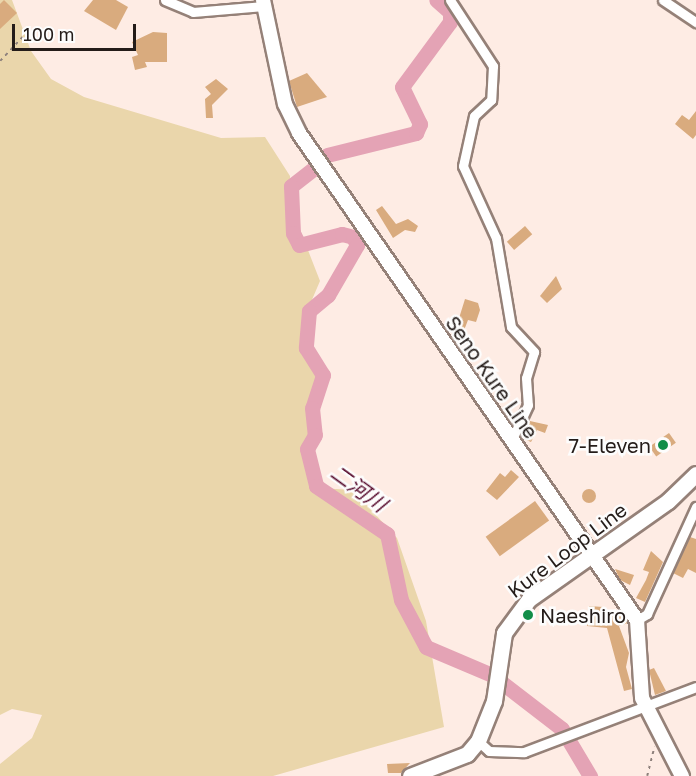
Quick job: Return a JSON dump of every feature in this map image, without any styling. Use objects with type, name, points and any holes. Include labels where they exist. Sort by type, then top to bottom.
[{"type":"main road","name":"Seno Kure Line","points":[[264,3],[285,104],[299,133],[637,620]]},
{"type":"main road","name":"Kure Loop Line","points":[[478,741],[497,686],[504,633],[514,616],[591,555],[695,480]]},
{"type":"main road","points":[[637,620],[639,678],[647,709],[682,776]]},
{"type":"main road","points":[[410,776],[466,754],[478,741]]},
{"type":"street","points":[[165,0],[193,12],[264,3]]},
{"type":"street","points":[[450,0],[493,66],[491,99],[474,116],[463,166],[496,238],[511,327],[534,352],[526,378],[528,405],[512,439]]},
{"type":"street","points":[[663,0],[696,22]]},
{"type":"street","points":[[637,620],[647,614],[696,507]]},
{"type":"street","points":[[478,741],[489,751],[524,752],[647,709],[696,687]]},
{"type":"path","points":[[0,61],[25,34]]},
{"type":"path","points":[[647,776],[658,731]]},
{"type":"shaded area","points":[[0,0],[12,0],[31,51],[51,79],[84,97],[221,138],[265,137],[290,176],[290,204],[320,281],[302,323],[326,374],[308,457],[319,488],[353,490],[397,538],[426,621],[444,727],[273,776],[0,776],[0,764],[32,738],[42,715],[12,709],[0,715]]},
{"type":"building","points":[[4,0],[17,13],[0,29],[0,4]]},
{"type":"building","points":[[93,0],[116,0],[128,7],[116,30],[84,11]]},
{"type":"building","points":[[153,32],[167,33],[167,62],[145,62],[147,67],[135,70],[132,57],[138,55],[132,42]]},
{"type":"building","points":[[307,73],[327,97],[297,107],[289,81]]},
{"type":"building","points":[[216,79],[228,89],[212,105],[213,118],[206,118],[205,99],[211,94],[205,87]]},
{"type":"building","points":[[696,111],[696,135],[693,139],[675,124],[682,115],[689,120]]},
{"type":"building","points":[[382,206],[396,224],[408,219],[418,226],[415,232],[405,230],[393,238],[376,210]]},
{"type":"building","points":[[525,226],[532,234],[514,250],[507,242]]},
{"type":"building","points":[[556,276],[562,289],[547,303],[540,296]]},
{"type":"building","points":[[465,299],[478,303],[480,310],[476,322],[468,320],[463,333],[455,331]]},
{"type":"building","points":[[530,421],[548,425],[545,433],[537,430],[531,442],[524,439]]},
{"type":"building","name":"7-Eleven","points":[[669,433],[676,443],[656,457],[649,447]]},
{"type":"building","points":[[511,470],[519,477],[497,500],[486,491],[500,473],[505,477]]},
{"type":"building","points":[[586,489],[592,489],[596,496],[592,503],[586,503],[582,499],[582,493]]},
{"type":"building","points":[[535,501],[549,520],[500,556],[486,537]]},
{"type":"building","points":[[690,537],[696,539],[696,573],[688,569],[683,578],[673,573]]},
{"type":"building","points":[[651,551],[663,562],[645,602],[636,598],[649,572],[643,570]]},
{"type":"building","points":[[615,569],[634,575],[630,585],[620,580]]},
{"type":"building","points":[[589,606],[603,607],[602,616],[619,610],[628,623],[619,626],[629,653],[626,667],[632,689],[624,691],[607,628],[587,626]]},
{"type":"building","points":[[654,668],[666,691],[655,695],[649,670]]},
{"type":"building","points":[[410,763],[401,773],[388,773],[387,764]]},
{"type":"waterway","name":"二河川","points":[[327,155],[416,133],[420,124],[402,87],[450,22],[450,12],[436,0]]},
{"type":"waterway","name":"二河川","points":[[313,169],[291,186],[293,233],[299,245],[342,234],[353,237],[357,245],[328,295],[309,311],[306,348],[323,375],[312,408],[315,435],[307,449],[316,486],[387,534],[401,600],[426,647],[492,675],[562,729],[590,776]]},
{"type":"place","name":"7-Eleven","points":[[663,445]]},
{"type":"place","name":"Naeshiro","points":[[528,615]]}]
